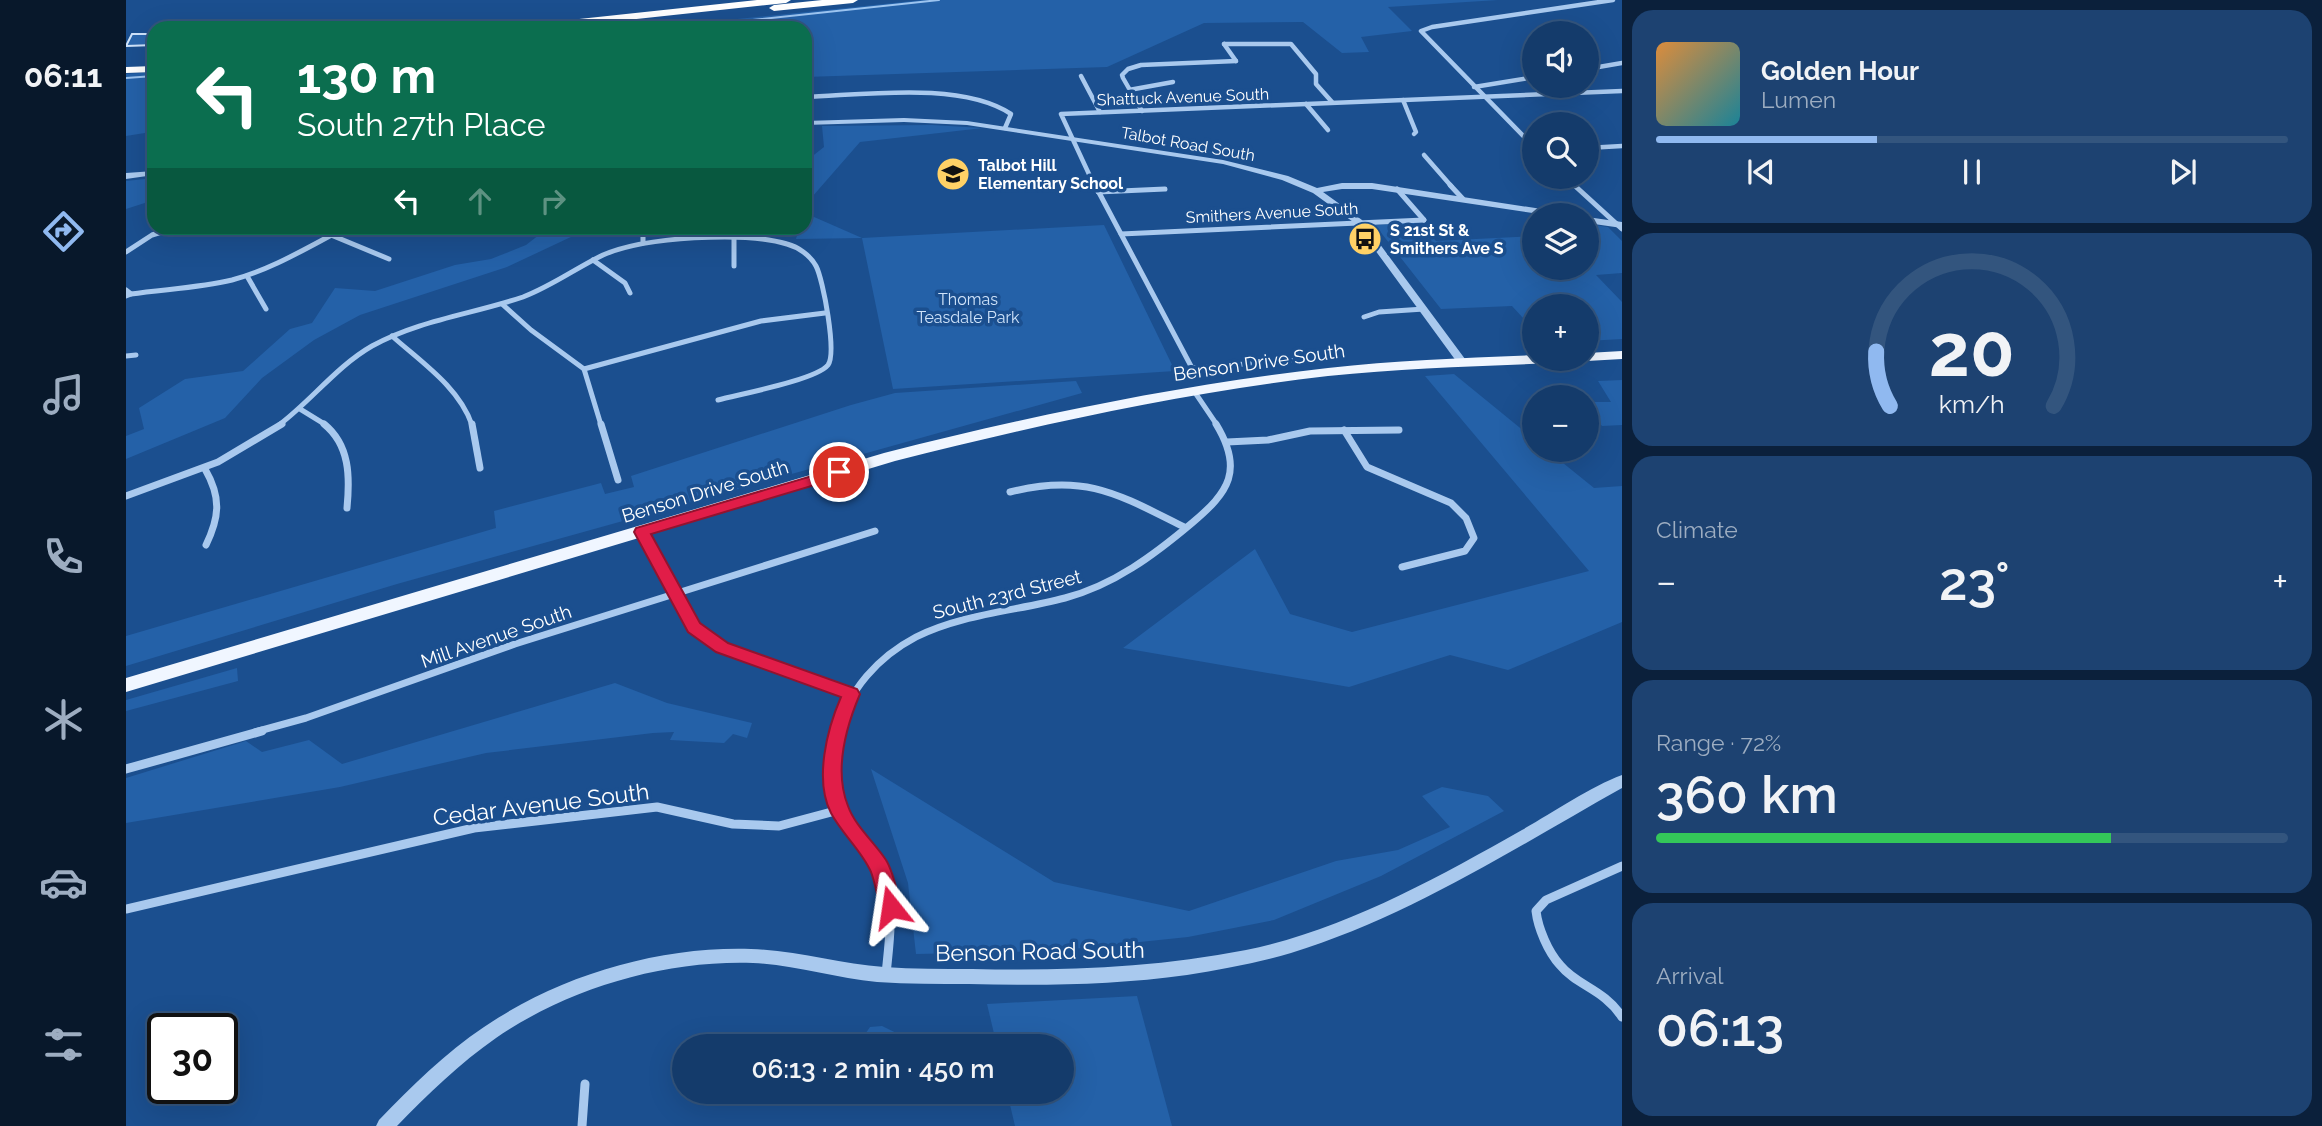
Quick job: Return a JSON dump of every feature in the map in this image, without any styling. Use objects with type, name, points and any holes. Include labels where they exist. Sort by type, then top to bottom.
[{"type":"highway","points":[[589,21],[786,0]]},
{"type":"highway","points":[[657,21],[853,0]]},
{"type":"highway","points":[[126,61],[147,60]]},
{"type":"highway","points":[[126,69],[147,68]]},
{"type":"main road","points":[[1599,356],[1622,355]]},
{"type":"main road","name":"Benson Drive South","points":[[126,685],[890,457],[984,433],[1091,409],[1330,372],[1522,360]]},
{"type":"street","points":[[1522,135],[1421,31],[1432,27],[1613,0]]},
{"type":"street","points":[[1142,111],[1123,78],[1125,71],[1140,65],[1236,61],[1224,44],[1291,44],[1316,74],[1316,84],[1332,102]]},
{"type":"street","points":[[1599,67],[1622,63]]},
{"type":"street","points":[[1081,76],[1100,113]]},
{"type":"street","points":[[1474,87],[1522,79]]},
{"type":"street","points":[[1129,90],[1173,82]]},
{"type":"street","name":"Shattuck Avenue South","points":[[1073,139],[1061,114],[1622,91]]},
{"type":"street","points":[[812,97],[908,94],[982,99],[1002,105],[1012,114],[1005,128]]},
{"type":"street","points":[[1403,100],[1416,132],[1414,134]]},
{"type":"street","points":[[1306,104],[1328,130]]},
{"type":"street","name":"Talbot Road South","points":[[812,122],[904,120],[1005,128],[1245,167],[1285,178],[1316,191],[1359,222],[1463,363]]},
{"type":"street","points":[[1073,139],[1098,192],[1192,368],[1298,360]]},
{"type":"street","points":[[1080,154],[1089,146],[1101,144]]},
{"type":"street","points":[[1599,147],[1622,146]]},
{"type":"street","points":[[1424,155],[1463,200]]},
{"type":"street","points":[[126,176],[147,174]]},
{"type":"street","points":[[1316,191],[1357,185],[1522,209]]},
{"type":"street","points":[[1098,192],[1165,189]]},
{"type":"street","name":"Smithers Avenue South","points":[[1121,234],[1424,220],[1397,189]]},
{"type":"street","points":[[1579,189],[1620,226]]},
{"type":"street","points":[[1599,222],[1620,226]]},
{"type":"street","points":[[126,252],[152,235]]},
{"type":"street","points":[[128,293],[202,286],[247,276],[331,235],[389,259]]},
{"type":"street","points":[[643,235],[643,243]]},
{"type":"street","points":[[734,239],[734,267]]},
{"type":"street","points":[[126,496],[205,469],[248,447],[300,409],[370,347],[413,328],[502,303],[548,286],[593,260],[643,243],[734,239],[785,243],[796,247],[811,260],[820,273],[830,364],[823,371],[718,400]]},
{"type":"street","points":[[593,260],[625,283],[630,293]]},
{"type":"street","points":[[247,276],[266,309]]},
{"type":"street","points":[[502,303],[531,330],[584,369],[618,480]]},
{"type":"street","points":[[1364,317],[1379,312],[1424,309]]},
{"type":"street","points":[[584,369],[761,321],[825,313]]},
{"type":"street","points":[[392,337],[449,387],[459,400],[474,433],[480,467]]},
{"type":"street","points":[[126,356],[136,355]]},
{"type":"street","points":[[1194,391],[1227,442],[1268,440],[1310,431],[1399,430]]},
{"type":"street","points":[[300,409],[319,418],[341,443],[348,460],[351,480],[346,508]]},
{"type":"street","points":[[1344,430],[1367,467],[1451,503],[1461,511],[1472,530],[1474,538],[1465,551],[1402,567]]},
{"type":"street","name":"South 23rd Street","points":[[839,810],[834,781],[835,743],[840,719],[851,694],[881,659],[921,633],[950,623],[1063,599],[1098,587],[1129,569],[1218,501],[1227,487],[1231,472],[1227,442]]},
{"type":"street","points":[[205,469],[218,490],[220,503],[218,521],[206,545]]},
{"type":"street","points":[[1010,492],[1055,484],[1081,485],[1142,507],[1184,527]]},
{"type":"street","name":"Mill Avenue South","points":[[126,769],[306,718],[515,644],[875,531]]},
{"type":"street","points":[[642,532],[694,628],[705,638],[722,648],[851,694]]},
{"type":"street","name":"Benson Road South","points":[[385,1126],[429,1081],[508,1020],[606,978],[668,962],[733,956],[754,956],[886,975],[1064,978],[1139,974],[1239,958],[1302,942],[1427,890],[1622,781]]},
{"type":"street","name":"Cedar Avenue South","points":[[126,909],[474,828],[657,807],[733,824],[779,826],[839,810]]},
{"type":"street","points":[[839,810],[870,851],[887,887],[891,907],[886,975]]},
{"type":"street","points":[[1622,866],[1546,900],[1536,911],[1538,925],[1560,965],[1612,1002],[1622,1017]]},
{"type":"street","points":[[582,1126],[585,1084]]},
{"type":"green space","points":[[923,0],[1498,0],[1388,7],[1412,31],[1361,37],[1369,52],[1342,53],[1303,22],[1204,23],[1107,67],[812,77],[812,21],[718,21]]},
{"type":"green space","points":[[147,72],[147,133],[126,136],[126,74]]},
{"type":"green space","points":[[932,125],[983,128],[860,142],[812,197],[812,156],[824,147],[822,126]]},
{"type":"green space","points":[[147,179],[147,202],[126,209],[126,181]]},
{"type":"green space","points":[[812,216],[862,238],[796,239],[797,235],[812,235]]},
{"type":"green space","points":[[1419,222],[1436,241],[1522,237],[1522,280],[1599,278],[1622,302],[1622,339],[1599,340],[1599,294],[1522,294],[1522,317],[1512,306],[1441,309],[1375,225]]},
{"type":"green space","name":"Thomas Teasdale Park","points":[[1104,225],[1175,371],[893,389],[862,238]]},
{"type":"green space","points":[[1599,226],[1608,227],[1622,241],[1622,273],[1599,275]]},
{"type":"green space","points":[[539,235],[575,235],[507,267],[360,315],[314,340],[262,378],[225,418],[126,459],[126,436],[144,429],[139,408],[185,379],[243,371],[290,329],[312,323],[335,288],[375,291],[455,265],[491,259],[526,245]]},
{"type":"green space","points":[[1454,374],[1522,429],[1522,462],[1562,462],[1594,488],[1622,486],[1622,622],[1508,670],[1450,655],[1349,687],[1123,648],[1255,549],[1290,614],[1352,632],[1589,571],[1425,376]]},
{"type":"green space","points":[[1622,380],[1622,425],[1602,426],[1599,422],[1599,402],[1611,402],[1598,381]]},
{"type":"green space","points":[[1076,381],[1082,393],[397,584],[126,666],[126,636],[496,528],[494,511],[601,483],[605,494],[634,487],[631,476],[895,393]]},
{"type":"green space","points":[[237,668],[238,681],[126,711],[126,700]]},
{"type":"green space","points":[[615,683],[667,703],[752,723],[747,738],[733,734],[724,743],[670,740],[674,732],[653,733],[486,753],[340,787],[126,823],[126,778],[246,741],[262,752],[309,740],[342,764]]},
{"type":"green space","points":[[871,769],[1054,882],[1189,911],[1336,861],[1398,850],[1450,827],[1422,796],[1442,787],[1488,796],[1504,811],[1381,876],[1274,920],[1188,937],[1053,951],[916,954],[908,883]]},
{"type":"green space","points":[[1137,996],[1172,1126],[1015,1126],[1010,1104],[1074,1104],[1074,1034],[994,1034],[987,1004]]},
{"type":"green space","points":[[882,1026],[898,1034],[865,1034],[870,1027]]},
{"type":"building","points":[[132,34],[147,34],[147,45],[126,46]]},
{"type":"waterway","points":[[744,21],[939,0]]},
{"type":"waterway","points":[[126,78],[147,76]]},
{"type":"place","name":"Talbot Hill Elementary School","points":[[953,174]]},
{"type":"place","name":"S 21st St & Smithers Ave S","points":[[1365,239]]},
{"type":"route","points":[[839,472],[642,532],[694,628],[705,638],[722,648],[851,694],[840,719],[835,743],[836,795],[839,810],[880,867],[891,907]]}]
